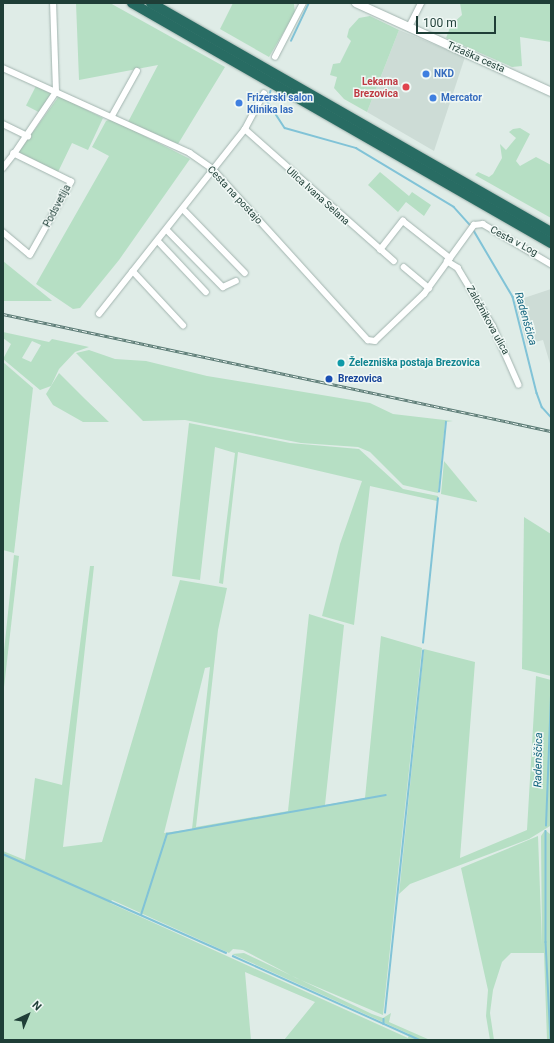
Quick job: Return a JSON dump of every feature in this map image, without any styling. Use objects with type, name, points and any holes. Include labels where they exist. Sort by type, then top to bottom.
[{"type":"highway","points":[[132,3],[551,243]]},
{"type":"highway","points":[[151,3],[551,232]]},
{"type":"main road","name":"Tržaška cesta","points":[[356,3],[551,92]]},
{"type":"street","points":[[3,168],[28,136],[56,92],[53,3]]},
{"type":"street","points":[[275,57],[303,3]]},
{"type":"street","points":[[409,27],[421,3]]},
{"type":"street","name":"Cesta na postajo","points":[[3,68],[112,116],[190,153],[213,169],[368,340],[375,341],[393,326],[429,288]]},
{"type":"street","points":[[112,116],[137,71]]},
{"type":"street","points":[[99,314],[167,230],[245,129],[264,94]]},
{"type":"street","points":[[3,124],[28,136]]},
{"type":"street","name":"Ulica Ivana Selana","points":[[245,129],[394,261]]},
{"type":"street","name":"Podsvetija","points":[[3,232],[30,254],[71,182],[14,154]]},
{"type":"street","points":[[183,209],[245,274]]},
{"type":"street","name":"Založnikova ulica","points":[[380,250],[403,221],[458,268],[493,326],[519,385]]},
{"type":"street","name":"Cesta v Log","points":[[449,260],[472,227],[483,224],[551,264]]},
{"type":"street","points":[[167,230],[220,284],[228,288],[236,281]]},
{"type":"street","points":[[158,241],[206,292]]},
{"type":"street","points":[[404,267],[429,288],[449,260]]},
{"type":"street","points":[[133,271],[183,324]]},
{"type":"shaded area","points":[[399,30],[465,57],[434,151],[367,112]]},
{"type":"shaded area","points":[[551,289],[551,367],[543,340],[527,344],[515,301]]},
{"type":"green space","points":[[76,3],[110,3],[225,67],[178,144],[128,122],[158,65],[79,80]]},
{"type":"green space","points":[[233,3],[294,4],[295,13],[269,57],[220,29]]},
{"type":"green space","points":[[460,3],[551,3],[551,42],[520,37],[522,66],[512,67],[446,38],[451,25],[462,15]]},
{"type":"green space","points":[[370,16],[399,30],[367,112],[344,99],[334,88],[337,77],[330,75],[333,64],[340,63],[351,41],[347,37],[349,29],[359,18]]},
{"type":"green space","points":[[36,86],[52,94],[42,114],[26,106]]},
{"type":"green space","points":[[59,96],[103,118],[88,150],[72,143],[58,172],[17,154]]},
{"type":"green space","points":[[111,119],[190,159],[119,260],[80,308],[73,309],[36,284],[109,156],[92,147],[106,121]]},
{"type":"green space","points":[[520,128],[530,134],[516,161],[520,166],[536,157],[551,165],[551,218],[475,175],[478,172],[489,177],[493,174],[502,158],[500,144],[506,150],[516,138],[509,132],[513,129]]},
{"type":"green space","points":[[380,172],[409,196],[412,192],[431,205],[424,216],[406,202],[398,212],[368,185]]},
{"type":"green space","points":[[3,261],[50,299],[52,301],[3,301]]},
{"type":"green space","points":[[3,332],[49,342],[52,339],[89,347],[75,352],[59,369],[51,386],[40,390],[3,359],[11,344],[3,338]],"holes":[[[32,341],[41,345],[31,362],[22,358]]]},
{"type":"green space","points":[[89,350],[115,359],[146,361],[207,376],[370,403],[393,414],[453,421],[445,422],[438,493],[403,485],[370,452],[358,447],[301,443],[185,420],[143,421],[76,353]]},
{"type":"green space","points":[[3,362],[33,388],[14,553],[3,550]]},
{"type":"green space","points":[[59,373],[109,422],[83,422],[53,405],[46,394]]},
{"type":"green space","points":[[189,423],[290,443],[359,449],[403,489],[438,496],[437,501],[370,486],[354,625],[322,616],[340,544],[362,481],[238,452],[223,584],[219,583],[235,453],[215,447],[200,580],[172,576]]},
{"type":"green space","points":[[444,461],[477,501],[477,502],[441,494]]},
{"type":"green space","points":[[524,517],[551,534],[551,676],[522,669]]},
{"type":"green space","points":[[14,555],[19,556],[3,696],[3,661]]},
{"type":"green space","points":[[90,566],[94,566],[63,847],[102,842],[180,580],[227,588],[218,630],[196,827],[288,811],[309,614],[344,625],[325,805],[365,798],[381,636],[422,648],[383,1015],[300,980],[383,1018],[391,1013],[389,1022],[430,1040],[284,1040],[315,1002],[245,972],[251,1040],[3,1040],[3,851],[25,860],[35,778],[62,785]],"holes":[[[210,667],[192,829],[164,833],[205,668]],[[112,900],[229,953],[233,949],[243,950],[292,976],[244,953],[232,954],[409,1034],[408,1038],[110,903]]]},
{"type":"green space","points":[[424,649],[475,662],[460,858],[527,830],[536,676],[551,680],[550,826],[529,839],[410,884],[399,894]]},
{"type":"green space","points":[[545,830],[550,834],[551,1040],[547,1040],[544,953],[511,953],[502,962],[493,990],[490,1013],[494,1040],[490,1040],[486,1016],[488,990],[461,868],[538,836],[542,945],[541,836]]},
{"type":"waterway","points":[[291,41],[309,3]]},
{"type":"waterway","points":[[271,91],[268,102],[285,128],[356,148],[454,207],[471,226]]},
{"type":"waterway","name":"Radenščica","points":[[473,229],[513,297],[537,393],[542,407],[551,417]]},
{"type":"waterway","points":[[439,492],[446,422]]},
{"type":"waterway","points":[[423,643],[438,499]]},
{"type":"waterway","points":[[385,1013],[423,651]]},
{"type":"waterway","name":"Radenščica","points":[[546,826],[551,694]]},
{"type":"waterway","points":[[141,915],[167,834],[386,795]]},
{"type":"waterway","points":[[546,831],[546,942],[551,1040]]},
{"type":"waterway","points":[[3,854],[226,953]]},
{"type":"waterway","points":[[233,956],[420,1040]]},
{"type":"waterway","points":[[384,1019],[384,1024]]},
{"type":"railway","points":[[3,314],[551,431]]},
{"type":"place","name":"NKD","points":[[426,74]]},
{"type":"place","name":"Lekarna Brezovica","points":[[406,87]]},
{"type":"place","name":"Mercator","points":[[433,98]]},
{"type":"place","name":"Frizerski salon Klinika las","points":[[239,103]]},
{"type":"place","name":"Železniška postaja Brezovica","points":[[341,363]]},
{"type":"place","name":"Brezovica","points":[[329,379]]}]
